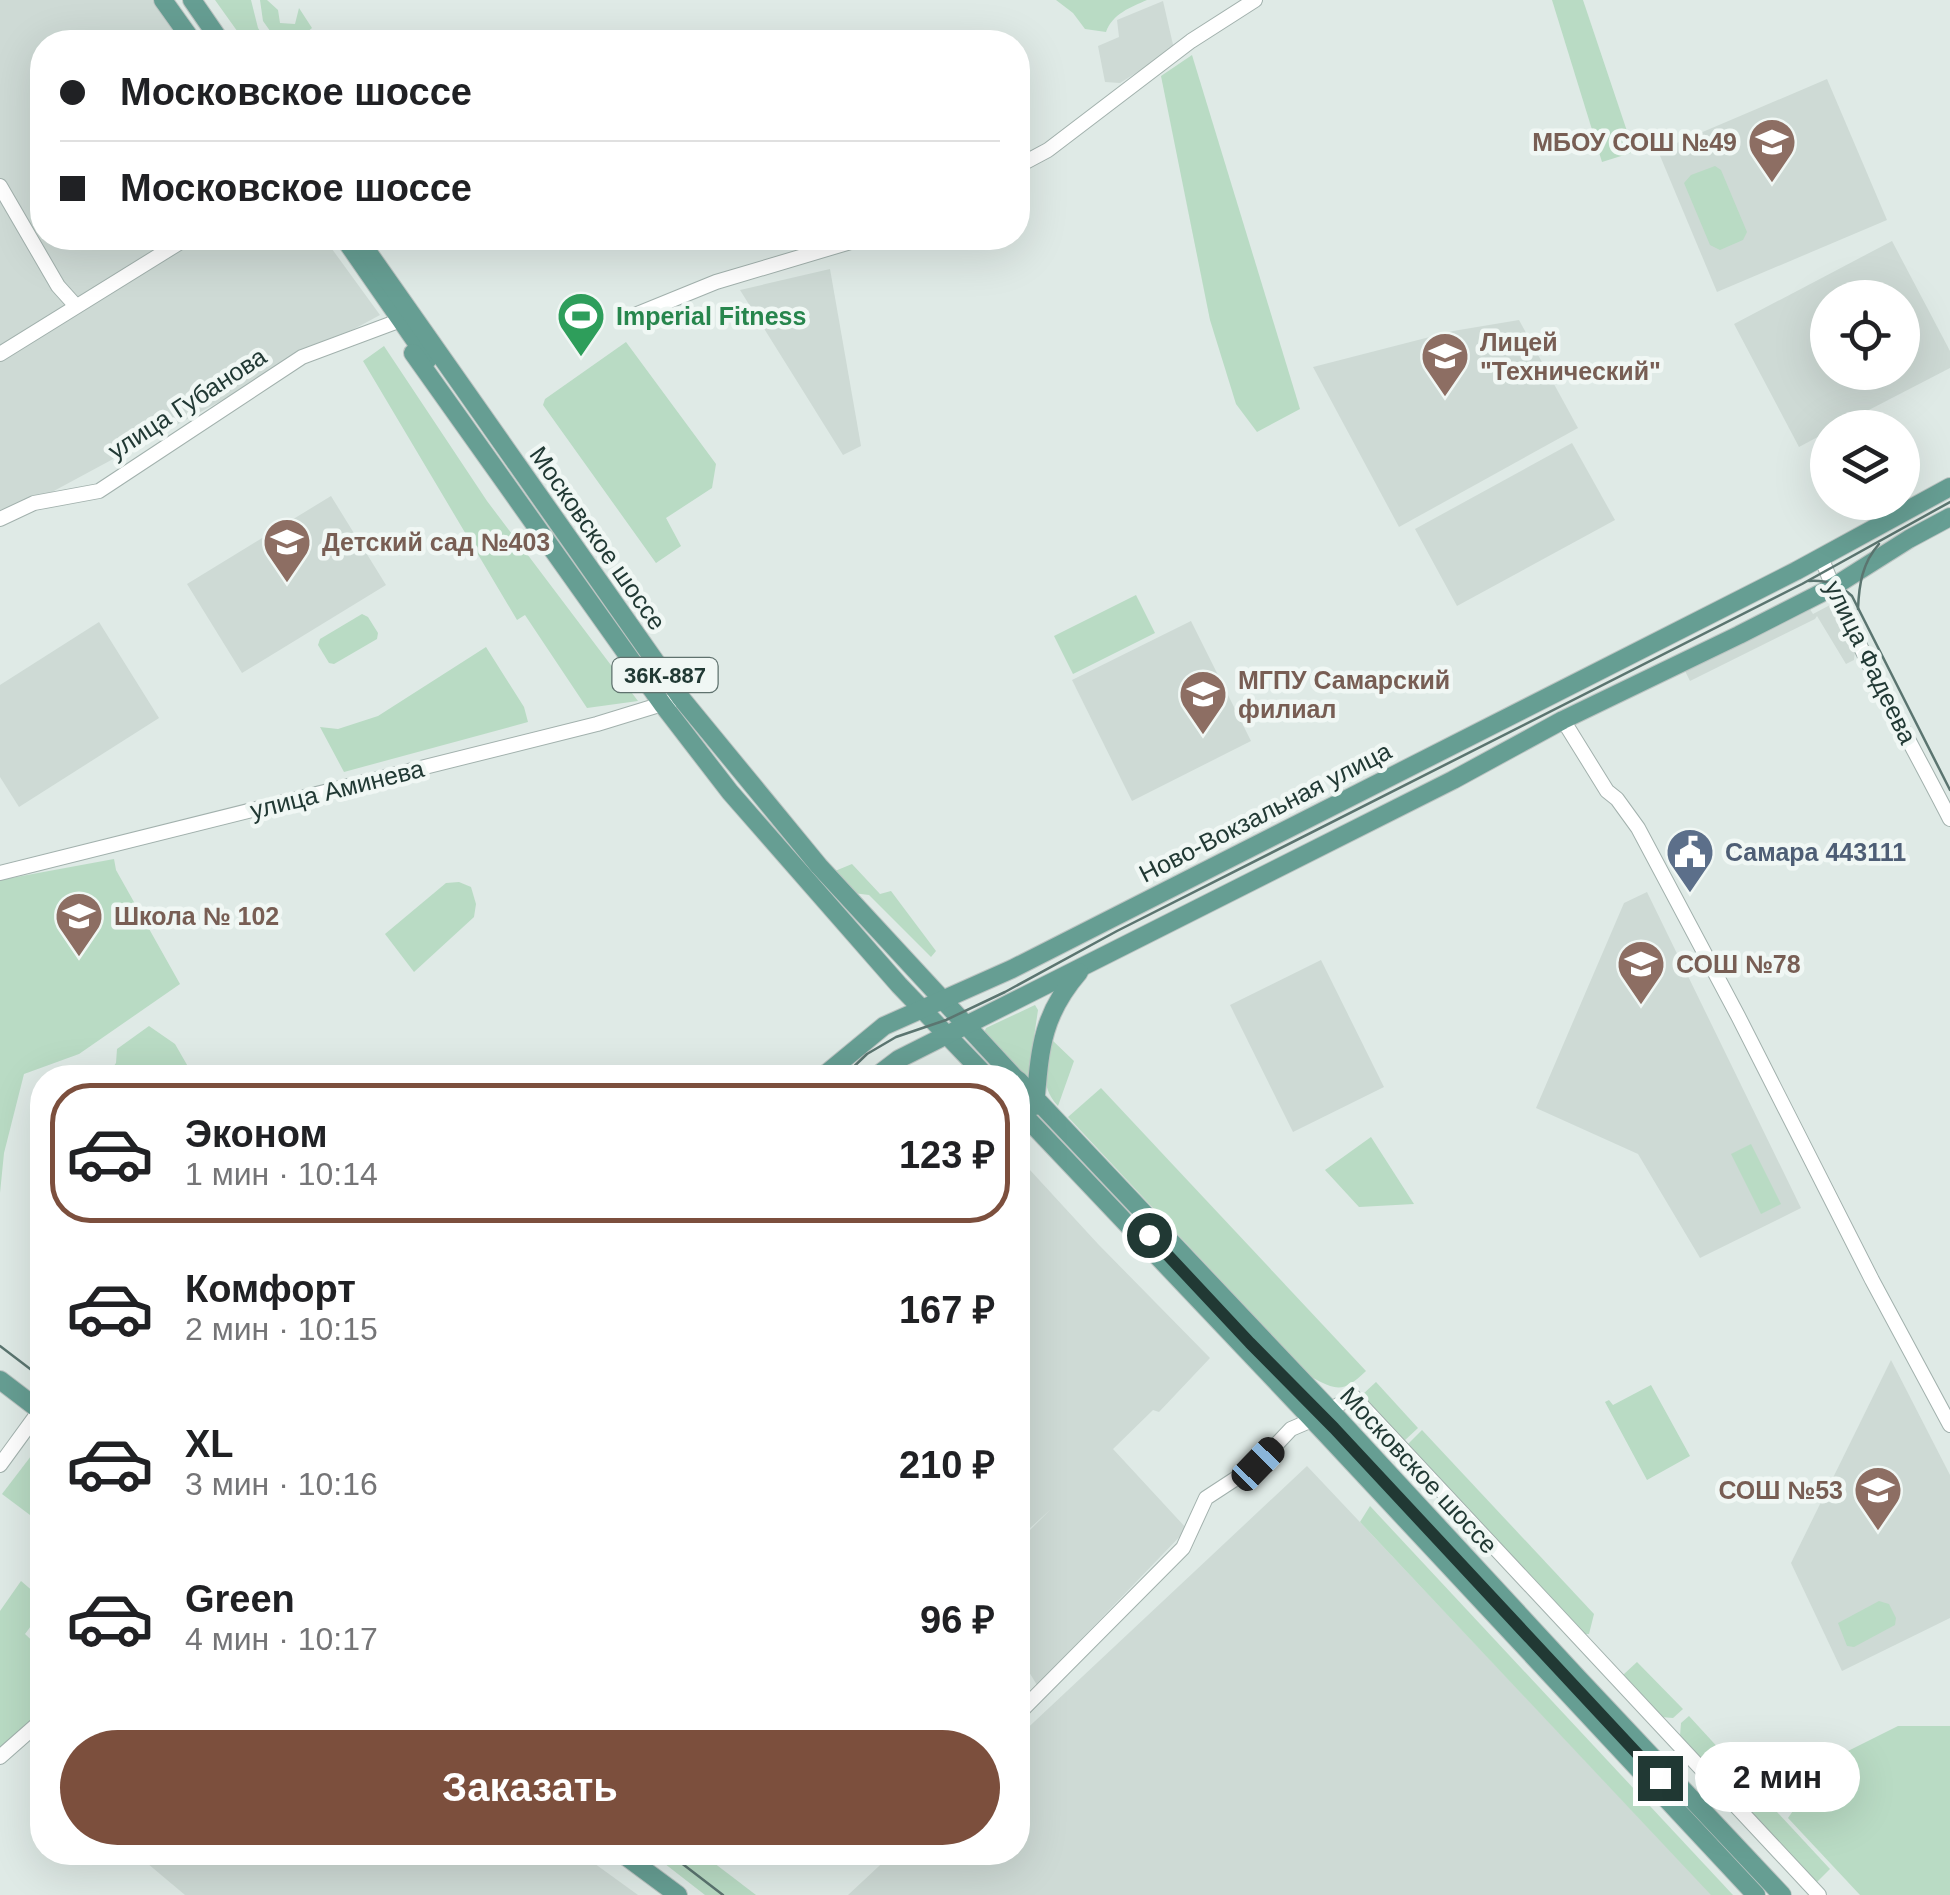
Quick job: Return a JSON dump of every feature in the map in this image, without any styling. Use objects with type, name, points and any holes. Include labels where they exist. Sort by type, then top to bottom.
[{"type":"main road","points":[[163,0],[184,30]]},
{"type":"main road","points":[[192,0],[213,30]]},
{"type":"main road","name":"Московское шоссе","points":[[341,250],[529,498],[667,703],[812,872],[989,1065]]},
{"type":"main road","name":"Московское шоссе","points":[[351,250],[396,322]]},
{"type":"main road","name":"Московское шоссе","points":[[366,250],[681,698],[933,1005]]},
{"type":"main road","name":"Ново-Вокзальная улица","points":[[837,1065],[884,1026],[1012,970],[1822,558],[1950,488]]},
{"type":"main road","points":[[890,1065],[1453,780],[1563,720],[1832,587],[1950,517]]},
{"type":"main road","points":[[1030,1091],[1048,1018],[1086,964]]},
{"type":"main road","name":"Московское шоссе","points":[[956,1030],[979,1065]]},
{"type":"main road","name":"Московское шоссе","points":[[956,1030],[999,1065]]},
{"type":"main road","name":"Московское шоссе","points":[[1030,1108],[1770,1895]]},
{"type":"main road","points":[[0,1380],[30,1403]]},
{"type":"main road","name":"Московское шоссе","points":[[1321,1415],[1756,1895]]},
{"type":"main road","name":"Московское шоссе","points":[[1321,1415],[1578,1678],[1782,1895]]},
{"type":"main road","points":[[638,1865],[678,1895]]},
{"type":"street","points":[[1030,160],[1255,0]]},
{"type":"street","points":[[0,186],[30,238]]},
{"type":"street","points":[[37,250],[58,286],[76,306]]},
{"type":"street","points":[[0,354],[168,250]]},
{"type":"street","points":[[630,316],[716,282],[824,250]]},
{"type":"street","name":"улица Губанова","points":[[0,519],[34,504],[99,491],[302,357],[396,322]]},
{"type":"street","name":"улица Фадеева","points":[[1822,558],[1832,587],[1950,820]]},
{"type":"street","name":"улица Аминева","points":[[0,873],[667,703]]},
{"type":"street","points":[[1563,720],[1607,792],[1638,828],[1950,1425]]},
{"type":"street","points":[[1030,1702],[1183,1548],[1206,1498],[1258,1464],[1291,1429],[1354,1396],[1818,1895]]},
{"type":"street","points":[[0,1465],[30,1425]]},
{"type":"street","points":[[0,1757],[30,1731]]},
{"type":"shaded area","points":[[0,0],[156,0],[177,30],[30,30],[30,250],[333,250],[380,315],[0,520]]},
{"type":"shaded area","points":[[1163,1],[1174,49],[1120,83],[1105,82],[1098,46],[1119,37],[1117,20]]},
{"type":"shaded area","name":"МБОУ СОШ №49","points":[[1827,79],[1887,220],[1717,292],[1658,151]]},
{"type":"shaded area","points":[[1892,241],[1913,280],[1818,280]]},
{"type":"shaded area","points":[[830,269],[861,446],[843,455],[740,290]]},
{"type":"shaded area","points":[[1810,284],[1810,390],[1907,390],[1869,410],[1810,410],[1810,441],[1799,447],[1734,324]]},
{"type":"shaded area","points":[[1920,294],[1950,351],[1950,368],[1920,384]]},
{"type":"shaded area","name":"Лицей \"Технический\"","points":[[1519,320],[1578,428],[1399,527],[1313,367],[1453,331]]},
{"type":"shaded area","points":[[1572,443],[1615,520],[1457,606],[1415,529]]},
{"type":"shaded area","name":"Детский сад №403","points":[[331,496],[386,585],[242,673],[187,584]]},
{"type":"shaded area","points":[[1830,605],[1855,651],[1854,660],[1846,664],[1817,616],[1690,681],[1683,667],[1808,606],[1813,614]]},
{"type":"shaded area","points":[[1191,621],[1251,741],[1132,801],[1072,680]]},
{"type":"shaded area","points":[[99,622],[159,718],[19,807],[0,777],[0,685]]},
{"type":"shaded area","name":"СОШ №78","points":[[1647,892],[1801,1208],[1700,1258],[1638,1154],[1536,1108],[1624,903]]},
{"type":"shaded area","points":[[1321,960],[1384,1087],[1293,1132],[1230,1005]]},
{"type":"shaded area","points":[[1030,1170],[1210,1358],[1159,1412],[1153,1410],[1113,1449],[1187,1529],[1037,1685],[1030,1674],[1030,1530],[1051,1509],[1030,1528]]},
{"type":"shaded area","name":"СОШ №53","points":[[1891,1360],[1950,1475],[1950,1618],[1842,1671],[1791,1563]]},
{"type":"shaded area","points":[[1307,1466],[1712,1895],[848,1895],[880,1865],[1030,1865],[1030,1726]]},
{"type":"shaded area","points":[[149,1865],[597,1865],[638,1895],[185,1895]]},
{"type":"green space","points":[[215,0],[251,0],[259,30],[236,30]]},
{"type":"green space","points":[[260,0],[267,0],[278,10],[280,23],[295,24],[299,8],[312,28],[269,30],[263,21]]},
{"type":"green space","points":[[1056,0],[1147,0],[1117,16],[1106,32],[1085,29]]},
{"type":"green space","points":[[1552,0],[1583,0],[1634,152],[1602,162]]},
{"type":"green space","points":[[1192,55],[1300,409],[1257,432],[1236,404],[1210,320],[1161,76]]},
{"type":"green space","points":[[1715,166],[1721,170],[1747,232],[1743,240],[1720,250],[1710,245],[1684,183],[1691,175]]},
{"type":"green space","points":[[626,342],[716,464],[712,488],[666,518],[681,546],[656,563],[543,405],[545,399]]},
{"type":"green space","points":[[384,346],[487,501],[638,701],[587,708],[525,615],[517,620],[363,361]]},
{"type":"green space","points":[[1136,595],[1155,633],[1073,674],[1054,636]]},
{"type":"green space","points":[[362,614],[378,633],[377,639],[334,664],[329,663],[318,645],[320,639]]},
{"type":"green space","points":[[486,647],[524,707],[528,722],[344,772],[320,727],[338,729],[378,716]]},
{"type":"green space","name":"Школа № 102","points":[[114,859],[116,870],[180,984],[79,1054],[49,1065],[30,1065],[30,1072],[24,1074],[4,1153],[0,1193],[0,880]]},
{"type":"green space","points":[[852,864],[880,894],[891,891],[936,951],[931,957],[869,895],[853,893],[835,871]]},
{"type":"green space","points":[[459,882],[471,887],[476,904],[474,917],[414,972],[385,934],[446,883]]},
{"type":"green space","points":[[1035,1005],[1038,1010],[1030,1065],[1015,1065],[984,1033],[986,1028]]},
{"type":"green space","points":[[149,1026],[175,1044],[187,1065],[115,1065],[117,1049]]},
{"type":"green space","points":[[1051,1039],[1074,1061],[1058,1106],[1046,1082]]},
{"type":"green space","points":[[1101,1088],[1366,1371],[1340,1388],[1311,1377],[1068,1117]]},
{"type":"green space","points":[[1371,1137],[1414,1204],[1359,1207],[1325,1170]]},
{"type":"green space","points":[[1751,1144],[1781,1204],[1761,1214],[1731,1154]]},
{"type":"green space","points":[[1376,1382],[1418,1428],[1404,1441],[1362,1395]]},
{"type":"green space","points":[[1651,1385],[1690,1456],[1647,1480],[1605,1402],[1609,1400],[1613,1405]]},
{"type":"green space","points":[[1422,1430],[1594,1614],[1589,1634],[1584,1634],[1408,1444]]},
{"type":"green space","points":[[30,1457],[30,1515],[2,1494]]},
{"type":"green space","points":[[1370,1506],[1733,1895],[1711,1895],[1360,1522]]},
{"type":"green space","points":[[21,1581],[30,1589],[30,1627],[25,1634],[30,1639],[30,1731],[0,1757],[0,1611]]},
{"type":"green space","points":[[1879,1601],[1889,1604],[1895,1625],[1854,1647],[1847,1646],[1838,1623]]},
{"type":"green space","points":[[1637,1662],[1683,1709],[1673,1718],[1661,1717],[1623,1675]]},
{"type":"green space","points":[[1689,1716],[1733,1764],[1719,1778],[1680,1736],[1681,1723]]},
{"type":"green space","points":[[1898,1726],[1950,1726],[1950,1895],[1860,1895],[1788,1818],[1828,1761]]},
{"type":"green space","points":[[1737,1769],[1830,1869],[1816,1883],[1723,1782]]},
{"type":"green space","points":[[666,1865],[717,1865],[756,1895],[705,1895]]},
{"type":"tram line","points":[[856,1065],[896,1037],[946,1020],[1005,992],[1117,931],[1802,584],[1950,502]]},
{"type":"tram line","points":[[1858,609],[1862,575],[1879,544]]},
{"type":"tram line","points":[[1809,581],[1832,584],[1852,596],[1950,790]]},
{"type":"tram line","points":[[0,1346],[30,1369]]},
{"type":"tram line","points":[[684,1865],[723,1895]]},
{"type":"place","name":"МБОУ СОШ №49","points":[[1772,184]]},
{"type":"place","name":"Imperial Fitness","points":[[581,358]]},
{"type":"place","name":"Лицей \"Технический\"","points":[[1445,398]]},
{"type":"place","name":"Детский сад №403","points":[[287,584]]},
{"type":"place","name":"МГПУ Самарский филиал","points":[[1203,736]]},
{"type":"place","name":"Самара 443111","points":[[1690,894]]},
{"type":"place","name":"Школа № 102","points":[[79,958]]},
{"type":"place","name":"СОШ №78","points":[[1641,1006]]},
{"type":"place","name":"СОШ №53","points":[[1878,1532]]},
{"type":"route","points":[[1149,1235],[1660,1778]]}]
